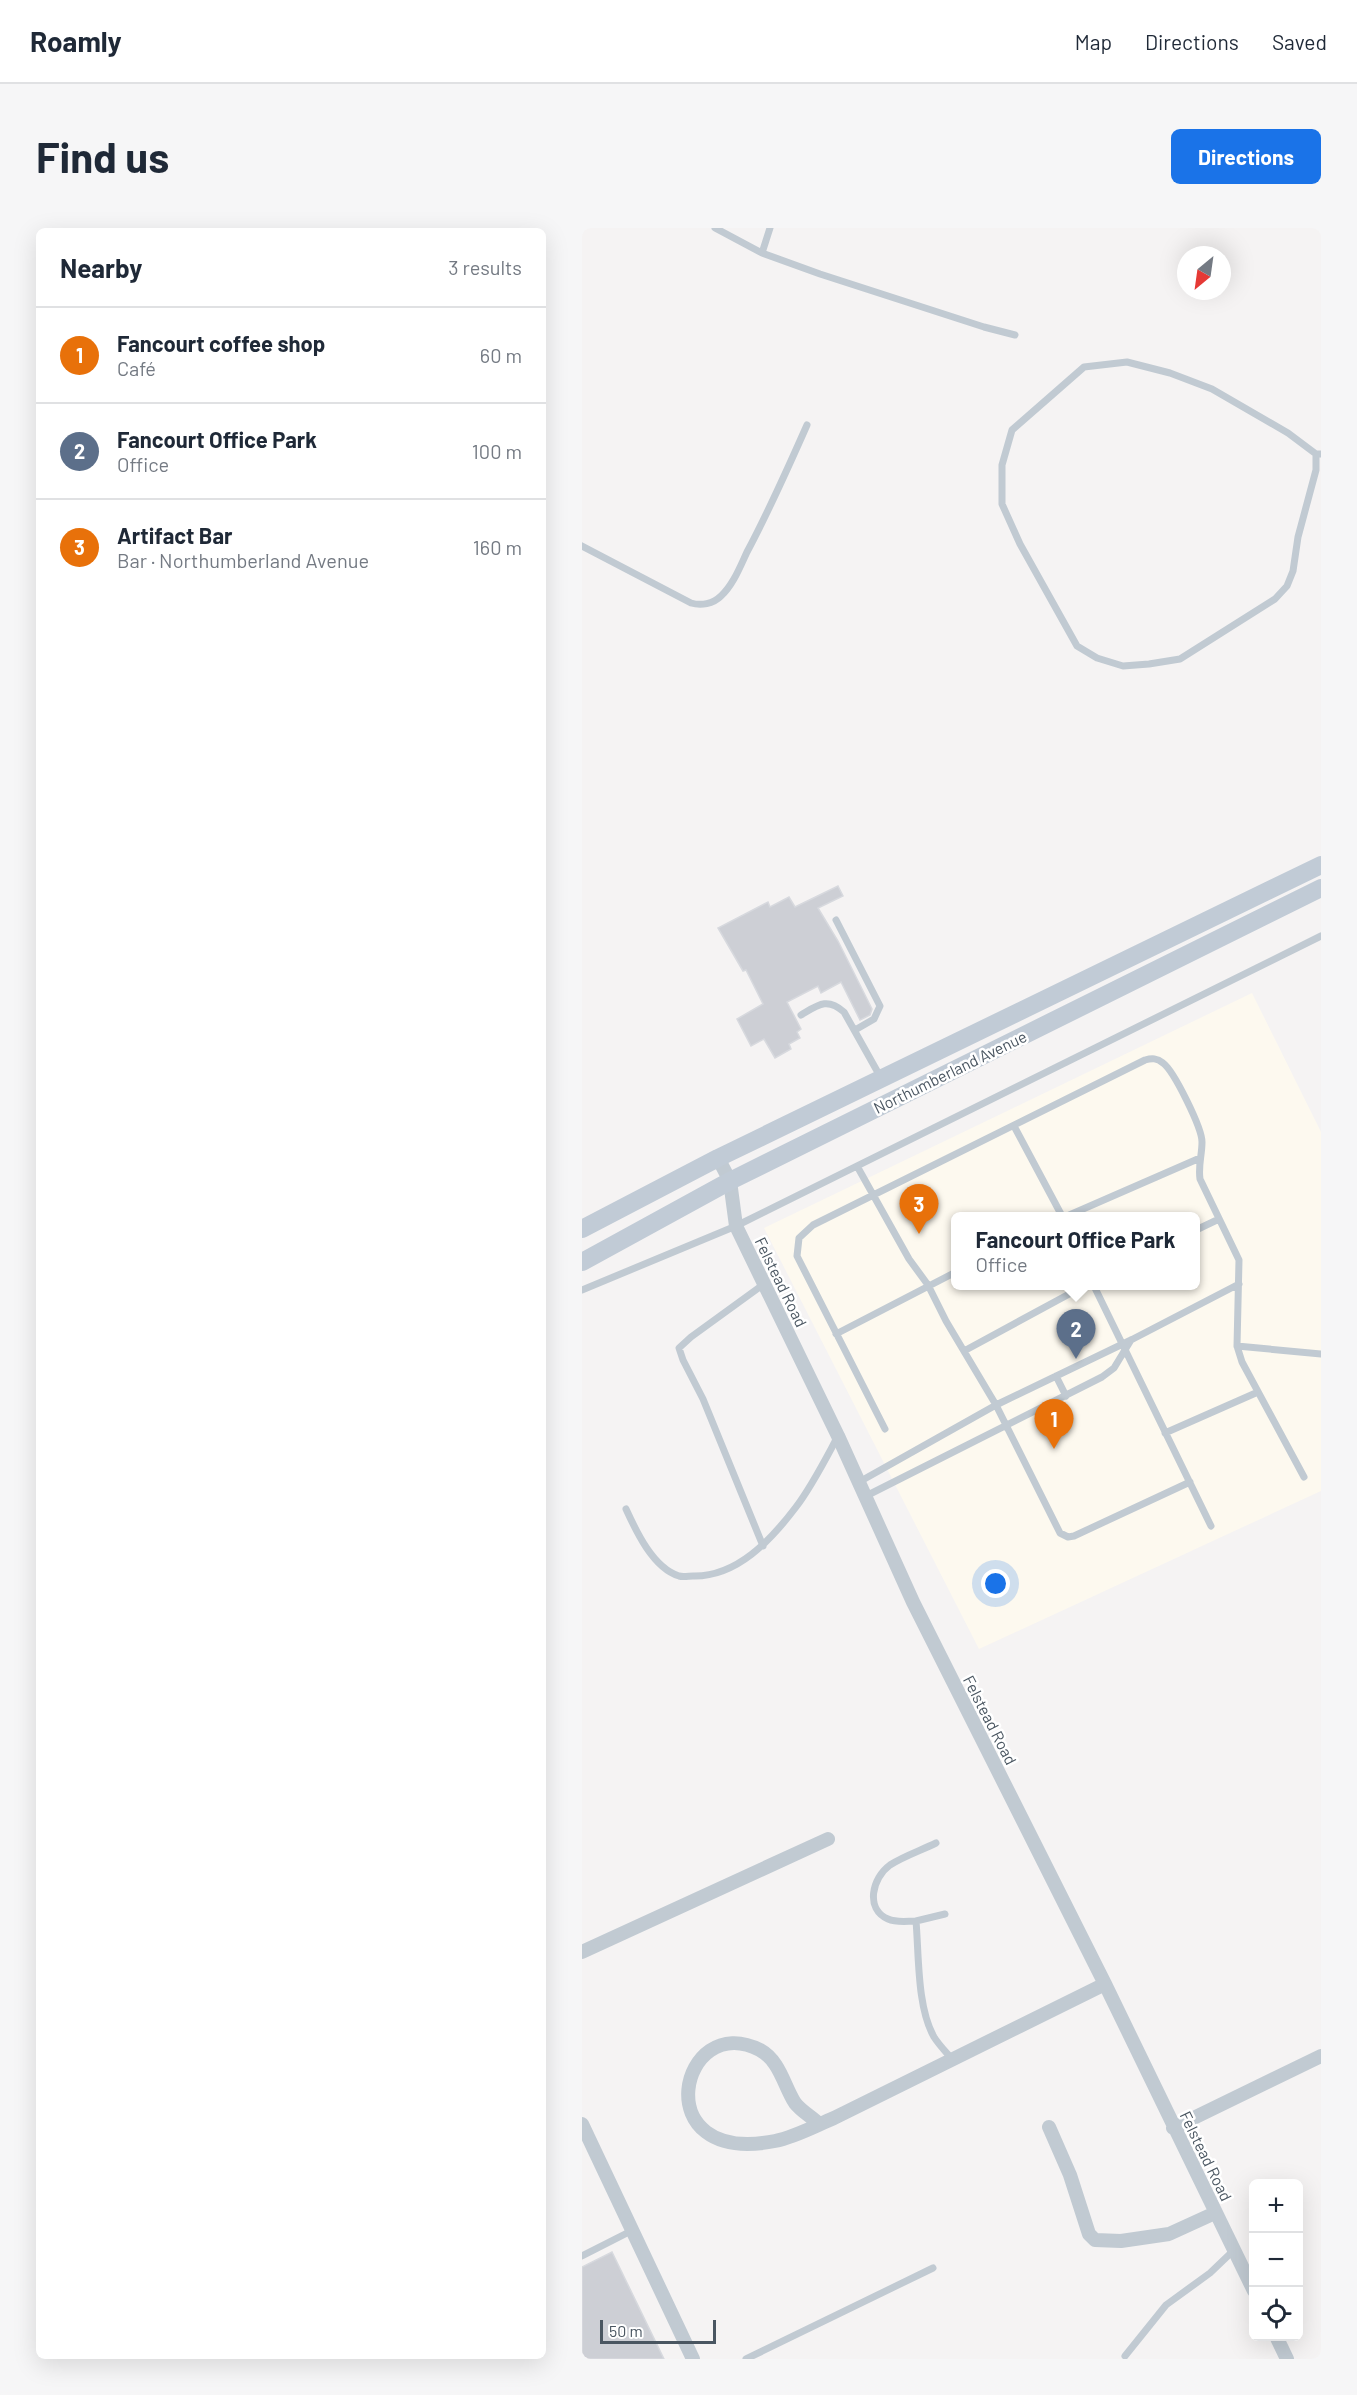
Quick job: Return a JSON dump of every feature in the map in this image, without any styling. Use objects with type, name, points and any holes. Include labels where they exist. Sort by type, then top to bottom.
[{"type":"main road","name":"Northumberland Avenue","points":[[582,1229],[718,1158],[1321,866]]},
{"type":"main road","name":"Northumberland Avenue","points":[[582,1262],[730,1181],[1321,888]]},
{"type":"street","name":"Felstead Road","points":[[718,1158],[730,1181],[736,1226],[860,1482],[913,1602],[1105,1984],[1252,2287]]},
{"type":"street","points":[[582,1952],[828,1839]]},
{"type":"street","points":[[819,2124],[796,2104],[775,2063],[761,2051],[740,2044],[719,2045],[702,2057],[690,2075],[687,2103],[699,2128],[717,2140],[748,2144],[777,2141],[819,2124],[1105,1984]]},
{"type":"street","points":[[1173,2128],[1321,2056]]},
{"type":"street","points":[[582,2124],[693,2359]]},
{"type":"street","points":[[1049,2127],[1070,2175],[1089,2234],[1095,2240],[1114,2242],[1169,2234],[1215,2213]]},
{"type":"street","points":[[1278,2341],[1287,2359]]},
{"type":"lane","points":[[715,228],[725,230],[762,253],[896,300],[1015,335]]},
{"type":"lane","points":[[762,253],[770,228]]},
{"type":"lane","points":[[1127,362],[1170,373],[1212,389],[1288,433],[1318,454],[1316,470],[1298,537],[1293,572],[1287,586],[1275,599],[1179,658],[1149,664],[1123,666],[1097,658],[1077,646],[1020,544],[1002,504],[1002,465],[1011,430],[1084,367],[1127,362]]},
{"type":"lane","points":[[582,546],[691,603],[696,605],[710,603],[720,597],[732,583],[807,425]]},
{"type":"lane","points":[[836,920],[880,1006],[874,1019],[855,1030]]},
{"type":"lane","points":[[582,1290],[736,1226],[1321,936]]},
{"type":"lane","points":[[801,1015],[821,1004],[835,1004],[844,1012],[881,1078]]},
{"type":"lane","points":[[885,1430],[797,1256],[799,1238],[813,1225],[1153,1058],[1161,1061],[1167,1067],[1185,1098],[1200,1132],[1202,1142],[1200,1179],[1239,1260],[1237,1346],[1242,1362],[1304,1477]]},
{"type":"lane","points":[[1014,1126],[1060,1212]]},
{"type":"lane","points":[[1076,1212],[1200,1158]]},
{"type":"lane","points":[[856,1166],[996,1405],[1060,1533],[1068,1537],[1074,1536],[1190,1482]]},
{"type":"lane","points":[[1200,1228],[1219,1219]]},
{"type":"lane","points":[[836,1334],[951,1274]]},
{"type":"lane","points":[[763,1546],[703,1399],[679,1348],[764,1284]]},
{"type":"lane","points":[[866,1496],[1102,1377],[1114,1368],[1123,1349],[1131,1341],[1239,1284]]},
{"type":"lane","points":[[964,1351],[1077,1290]]},
{"type":"lane","points":[[1096,1290],[1211,1526]]},
{"type":"lane","points":[[1237,1346],[1321,1354]]},
{"type":"lane","points":[[860,1482],[996,1405],[1056,1376],[1123,1349]]},
{"type":"lane","points":[[1056,1376],[1066,1396]]},
{"type":"lane","points":[[1165,1433],[1258,1392]]},
{"type":"lane","points":[[626,1509],[651,1555],[679,1576],[719,1573],[741,1562],[763,1546],[796,1506],[838,1436]]},
{"type":"lane","points":[[936,1843],[889,1866],[874,1887],[872,1896],[874,1905],[881,1915],[891,1920],[916,1921],[945,1914]]},
{"type":"lane","points":[[916,1921],[923,2003],[934,2038],[952,2059]]},
{"type":"lane","points":[[582,2256],[633,2230]]},
{"type":"lane","points":[[1125,2356],[1166,2306],[1234,2253],[1233,2248]]},
{"type":"lane","points":[[746,2359],[933,2268]]},
{"type":"shaded area","points":[[1252,993],[1321,1132],[1321,1491],[979,1649],[764,1228]]},
{"type":"building","points":[[838,886],[843,896],[818,908],[838,941],[872,1009],[870,1015],[860,1020],[841,982],[821,993],[818,986],[787,1002],[801,1029],[797,1032],[800,1038],[789,1044],[791,1049],[775,1058],[764,1039],[751,1046],[737,1019],[763,1004],[746,970],[743,971],[718,928],[768,902],[770,907],[789,897],[795,907]]},
{"type":"building","points":[[612,2252],[664,2359],[582,2359],[582,2267]]},
{"type":"place","name":"Artifact Bar","points":[[919,1234]]},
{"type":"place","name":"Fancourt Office Park","points":[[1076,1359]]},
{"type":"place","name":"Fancourt coffee shop","points":[[1054,1449]]}]
